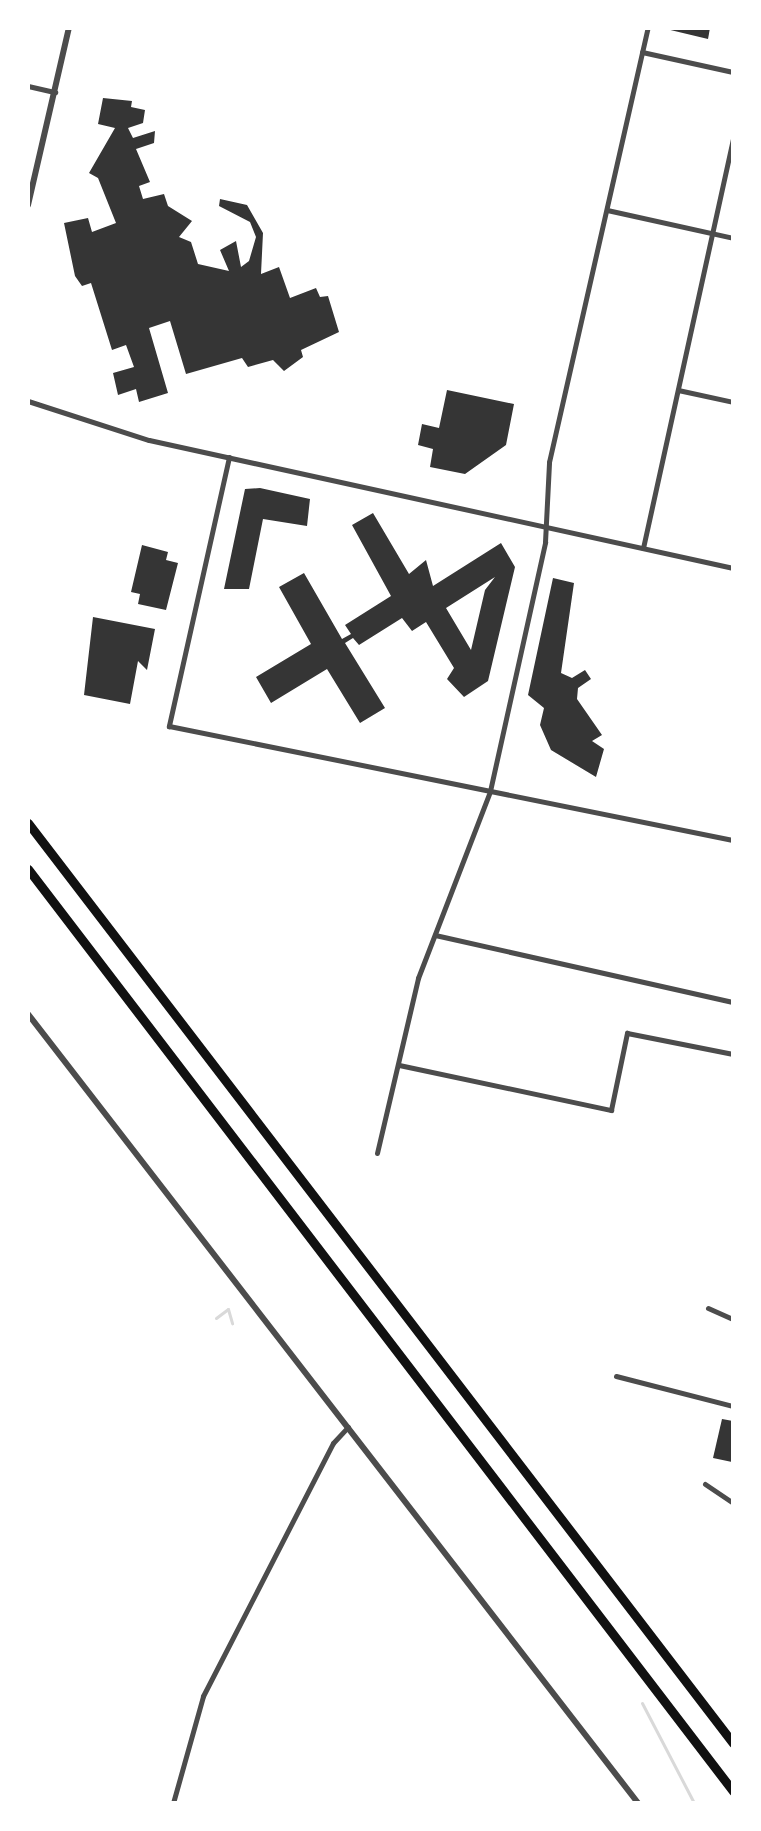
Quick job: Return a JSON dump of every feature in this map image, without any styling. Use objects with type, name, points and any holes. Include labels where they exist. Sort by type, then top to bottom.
[{"type":"highway","points":[[28,823],[733,1743]]},
{"type":"highway","points":[[28,869],[733,1791]]},
{"type":"street","points":[[28,205],[69,28]]},
{"type":"street","points":[[377,1153],[435,935],[490,791],[546,526],[549,462],[648,28]]},
{"type":"street","points":[[642,52],[733,72]]},
{"type":"street","points":[[28,86],[55,92]]},
{"type":"street","points":[[643,548],[733,139]]},
{"type":"street","points":[[607,210],[733,238]]},
{"type":"street","points":[[678,390],[733,402]]},
{"type":"street","points":[[28,401],[229,457],[733,568]]},
{"type":"street","points":[[229,457],[169,726],[733,840]]},
{"type":"street","points":[[435,935],[733,1002]]},
{"type":"street","points":[[28,1014],[638,1803]]},
{"type":"street","points":[[399,1065],[611,1110],[627,1033],[733,1054]]},
{"type":"street","points":[[708,1308],[733,1319]]},
{"type":"street","points":[[616,1376],[733,1406]]},
{"type":"street","points":[[173,1803],[203,1696],[333,1443],[348,1427]]},
{"type":"street","points":[[705,1484],[733,1503]]},
{"type":"building","points":[[662,28],[710,28],[708,39]]},
{"type":"building","points":[[103,98],[132,101],[131,107],[145,110],[143,123],[128,128],[133,138],[155,131],[154,143],[136,149],[150,182],[139,186],[143,199],[164,194],[168,206],[192,221],[179,237],[191,242],[198,264],[229,271],[220,250],[236,241],[241,267],[249,261],[256,237],[250,222],[219,206],[220,199],[247,205],[263,233],[261,274],[279,267],[290,298],[316,288],[320,297],[328,296],[339,332],[301,350],[303,357],[284,371],[273,360],[248,367],[242,358],[186,374],[170,321],[149,328],[168,393],[139,402],[136,389],[118,395],[113,373],[134,367],[126,345],[112,350],[91,283],[82,286],[75,276],[64,223],[88,218],[92,232],[116,223],[98,178],[89,173],[115,128],[98,124]]},
{"type":"building","points":[[447,390],[514,404],[506,445],[465,474],[430,467],[433,449],[418,445],[422,424],[439,428]]},
{"type":"building","points":[[260,488],[310,499],[307,526],[263,519],[249,589],[224,589],[245,489]]},
{"type":"building","points":[[373,513],[409,574],[426,560],[433,586],[501,543],[515,567],[488,681],[464,697],[447,679],[454,668],[426,622],[412,631],[402,618],[359,645],[353,638],[345,643],[385,708],[360,723],[327,669],[271,703],[256,677],[311,644],[279,587],[304,573],[342,639],[351,634],[345,625],[391,596],[352,525]],"holes":[[[495,577],[485,590],[471,650],[446,608]]]},
{"type":"building","points":[[142,545],[168,552],[166,560],[178,563],[166,610],[138,604],[140,594],[131,592]]},
{"type":"building","points":[[553,578],[574,583],[561,673],[572,678],[585,670],[591,679],[578,688],[577,699],[602,735],[592,741],[604,749],[596,777],[551,750],[540,725],[544,708],[528,695]]},
{"type":"building","points":[[93,617],[155,629],[147,670],[138,661],[130,704],[84,695]]},
{"type":"building","points":[[722,1419],[733,1421],[732,1462],[713,1458]]},
{"type":"waterway","points":[[216,1318],[228,1309],[232,1323]]},
{"type":"waterway","points":[[642,1703],[694,1803]]}]
